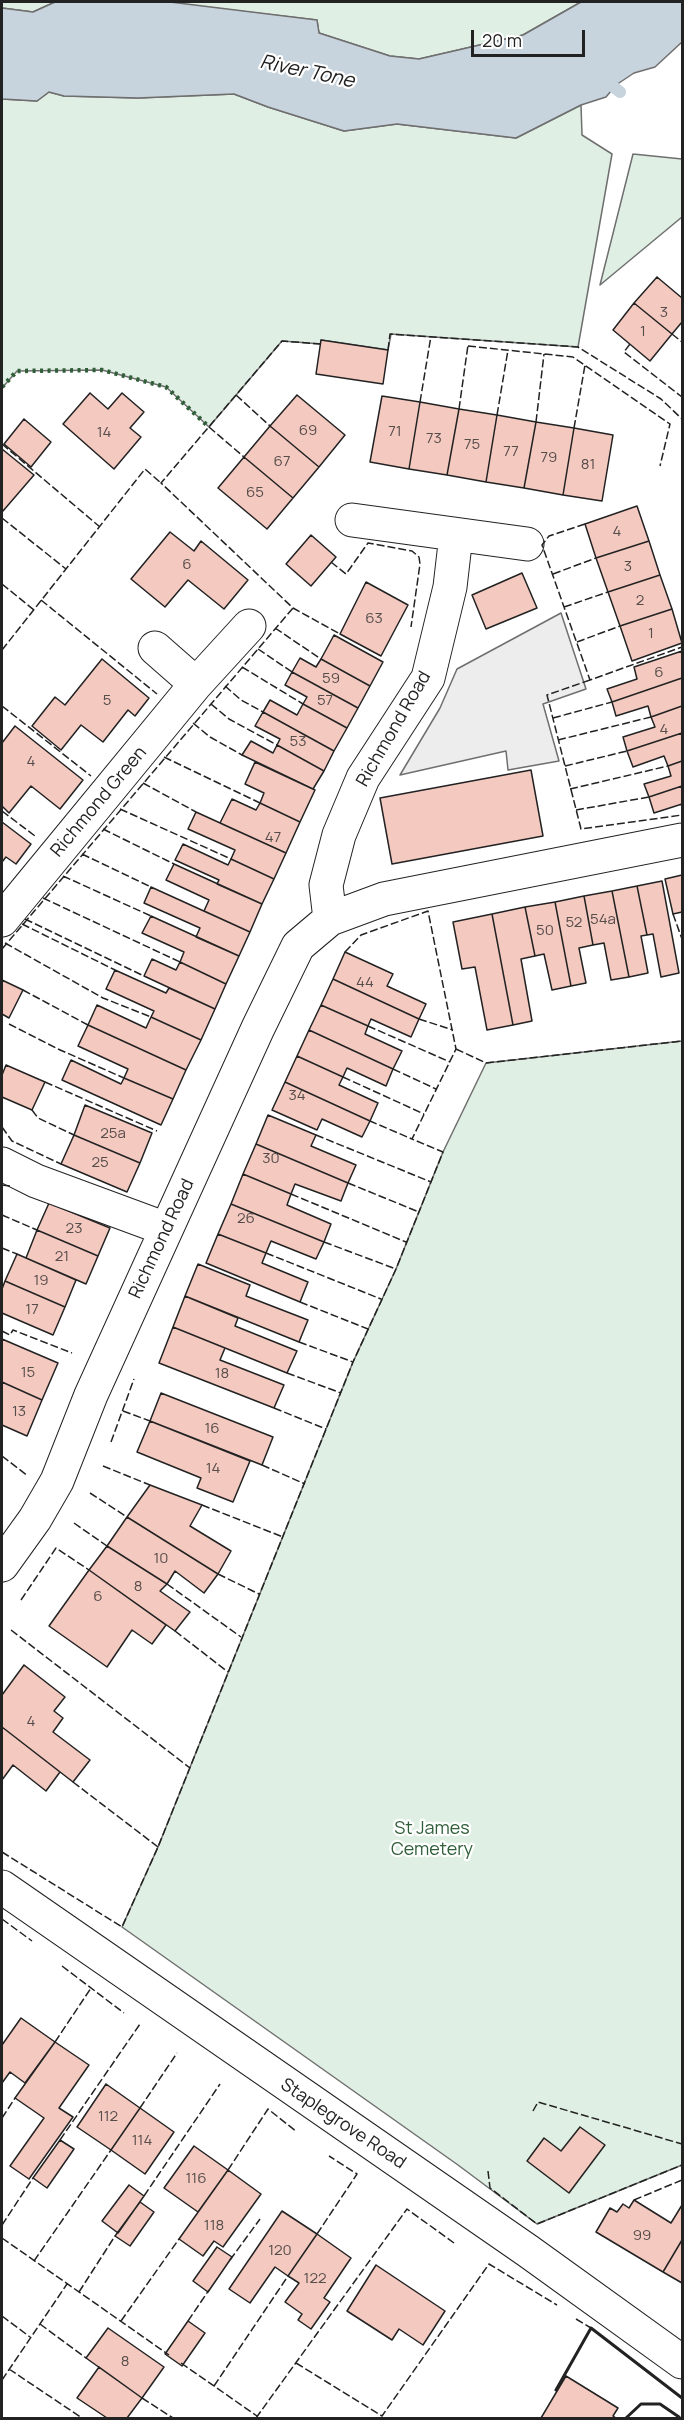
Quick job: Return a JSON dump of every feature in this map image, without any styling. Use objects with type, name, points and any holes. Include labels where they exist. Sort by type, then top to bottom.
[{"type":"street","points":[[352,520],[527,544]]},
{"type":"street","name":"Richmond Road","points":[[330,919],[326,885],[339,835],[363,778],[428,678],[450,587],[456,535]]},
{"type":"street","name":"Richmond Green","points":[[2,920],[196,684],[249,626]]},
{"type":"street","points":[[155,648],[196,684]]},
{"type":"street","name":"Richmond Road","points":[[2,1565],[35,1519],[57,1481],[91,1395],[298,946],[330,919],[384,899],[682,840]]},
{"type":"street","points":[[2,1164],[36,1181],[166,1229]]},
{"type":"street","name":"Staplegrove Road","points":[[2,1887],[528,2251],[682,2362]]},
{"type":"green space","points":[[2,2],[55,2],[33,12],[2,8]]},
{"type":"green space","points":[[161,2],[581,2],[523,35],[419,59],[390,56],[319,33],[317,20]]},
{"type":"green space","points":[[49,92],[64,96],[138,98],[234,94],[344,131],[397,124],[516,138],[581,105],[582,135],[612,154],[578,347],[391,334],[388,350],[321,340],[321,344],[282,341],[209,427],[166,387],[102,370],[17,371],[2,388],[2,99],[37,101]]},
{"type":"green space","points":[[633,154],[682,159],[682,217],[600,285]]},
{"type":"green space","name":"St James Cemetery","points":[[682,1041],[682,2165],[537,2224],[458,2165],[122,1927],[158,1847],[353,1362],[396,1269],[443,1152],[486,1063]]},
{"type":"shaded area","points":[[561,613],[586,689],[543,704],[559,761],[508,770],[506,751],[400,775],[440,708],[457,669]]},
{"type":"water","name":"River Tone","points":[[55,2],[170,2],[317,20],[319,33],[390,56],[419,59],[523,35],[581,2],[682,2],[682,42],[655,67],[634,73],[616,85],[606,97],[581,105],[516,138],[397,124],[344,131],[234,94],[138,98],[64,96],[49,92],[37,101],[2,99],[2,8],[33,12]]},
{"type":"building","points":[[657,277],[682,298],[682,322],[672,334],[634,303]]},
{"type":"building","points":[[634,303],[672,334],[650,361],[613,330]]},
{"type":"building","points":[[321,340],[388,350],[383,384],[316,374]]},
{"type":"building","points":[[90,393],[108,409],[122,393],[144,412],[130,428],[141,437],[114,469],[63,424]]},
{"type":"building","points":[[297,395],[345,435],[319,467],[270,426]]},
{"type":"building","points":[[382,396],[420,402],[409,469],[370,462]]},
{"type":"building","points":[[420,402],[459,409],[447,475],[409,469]]},
{"type":"building","points":[[459,409],[497,415],[486,482],[447,475]]},
{"type":"building","points":[[497,415],[536,422],[524,488],[486,482]]},
{"type":"building","points":[[24,419],[51,442],[31,467],[4,444]]},
{"type":"building","points":[[536,422],[574,428],[563,495],[524,488]]},
{"type":"building","points":[[270,426],[319,467],[293,498],[244,457]]},
{"type":"building","points":[[574,428],[613,435],[602,501],[563,495]]},
{"type":"building","points":[[2,449],[34,475],[3,511],[2,509]]},
{"type":"building","points":[[244,457],[293,498],[267,529],[218,488]]},
{"type":"building","points":[[637,506],[649,541],[596,558],[585,524]]},
{"type":"building","points":[[170,532],[194,551],[201,541],[248,580],[224,609],[188,580],[165,607],[131,579]]},
{"type":"building","points":[[311,535],[336,557],[311,586],[286,564]]},
{"type":"building","points":[[649,541],[660,575],[608,592],[596,558]]},
{"type":"building","points":[[522,573],[537,608],[486,629],[472,595]]},
{"type":"building","points":[[660,575],[672,609],[620,626],[608,592]]},
{"type":"building","points":[[366,582],[408,605],[381,656],[340,634]]},
{"type":"building","points":[[672,609],[682,643],[632,661],[620,626]]},
{"type":"building","points":[[334,635],[383,662],[370,686],[321,659]]},
{"type":"building","points":[[682,651],[682,678],[612,702],[607,689],[637,679],[634,667]]},
{"type":"building","points":[[300,658],[316,667],[321,659],[370,686],[358,708],[292,672]]},
{"type":"building","points":[[102,659],[149,698],[135,716],[128,710],[103,742],[81,725],[61,750],[32,726],[55,697],[65,705]]},
{"type":"building","points":[[292,672],[358,708],[347,728],[303,704],[307,697],[285,685]]},
{"type":"building","points":[[682,678],[682,706],[651,717],[648,706],[616,716],[612,702]]},
{"type":"building","points":[[270,700],[297,715],[303,704],[347,728],[334,751],[263,712]]},
{"type":"building","points":[[682,706],[682,733],[627,751],[623,737],[655,727],[651,717]]},
{"type":"building","points":[[263,712],[334,751],[324,771],[277,745],[280,739],[255,726]]},
{"type":"building","points":[[15,726],[83,780],[60,809],[31,786],[9,813],[2,806],[2,743]]},
{"type":"building","points":[[682,733],[682,761],[668,766],[664,756],[633,767],[627,751]]},
{"type":"building","points":[[251,741],[273,753],[277,745],[324,771],[313,789],[242,755]]},
{"type":"building","points":[[682,761],[682,786],[649,797],[644,784],[671,776],[668,766]]},
{"type":"building","points":[[255,762],[315,790],[300,822],[260,803],[264,793],[245,784]]},
{"type":"building","points":[[531,770],[543,836],[392,864],[380,798]]},
{"type":"building","points":[[682,786],[682,804],[654,813],[649,797]]},
{"type":"building","points":[[232,799],[256,810],[260,803],[300,822],[286,853],[220,823]]},
{"type":"building","points":[[196,812],[286,853],[274,879],[231,859],[235,850],[188,829]]},
{"type":"building","points":[[2,822],[31,844],[16,864],[6,857],[2,862]]},
{"type":"building","points":[[183,844],[228,865],[231,859],[274,879],[262,904],[217,884],[219,880],[175,860]]},
{"type":"building","points":[[174,864],[262,904],[250,932],[204,911],[209,900],[166,880]]},
{"type":"building","points":[[682,875],[682,912],[673,914],[665,879]]},
{"type":"building","points":[[662,881],[679,973],[661,977],[653,934],[647,935],[637,886]]},
{"type":"building","points":[[637,886],[647,935],[641,936],[648,973],[629,977],[612,891]]},
{"type":"building","points":[[151,887],[250,932],[239,956],[196,937],[200,928],[144,903]]},
{"type":"building","points":[[612,891],[629,977],[611,980],[604,943],[593,945],[584,896]]},
{"type":"building","points":[[584,896],[593,945],[579,948],[586,983],[571,986],[555,902]]},
{"type":"building","points":[[555,902],[571,986],[552,990],[544,954],[535,956],[525,907]]},
{"type":"building","points":[[525,907],[535,956],[521,959],[532,1021],[513,1025],[492,914]]},
{"type":"building","points":[[492,914],[513,1025],[487,1030],[475,967],[462,969],[453,922]]},
{"type":"building","points":[[151,916],[239,956],[226,984],[180,962],[184,952],[142,933]]},
{"type":"building","points":[[345,952],[393,974],[387,986],[426,1004],[419,1019],[333,979]]},
{"type":"building","points":[[152,959],[176,970],[180,962],[226,984],[215,1009],[144,976]]},
{"type":"building","points":[[115,970],[166,993],[169,988],[215,1009],[201,1040],[151,1017],[154,1011],[106,989]]},
{"type":"building","points":[[333,979],[419,1019],[411,1037],[371,1019],[368,1026],[321,1005]]},
{"type":"building","points":[[2,980],[23,990],[9,1018],[2,1014]]},
{"type":"building","points":[[97,1005],[146,1028],[151,1017],[201,1040],[186,1070],[88,1025]]},
{"type":"building","points":[[321,1005],[368,1026],[365,1034],[402,1051],[393,1069],[309,1030]]},
{"type":"building","points":[[88,1025],[186,1070],[173,1099],[124,1078],[128,1069],[78,1046]]},
{"type":"building","points":[[309,1030],[393,1069],[386,1086],[347,1068],[343,1077],[297,1056]]},
{"type":"building","points":[[297,1056],[343,1077],[339,1085],[378,1103],[370,1121],[285,1082]]},
{"type":"building","points":[[71,1060],[121,1084],[124,1078],[173,1099],[161,1125],[62,1080]]},
{"type":"building","points":[[6,1065],[45,1082],[32,1110],[2,1097],[2,1075]]},
{"type":"building","points":[[285,1082],[370,1121],[362,1137],[322,1119],[317,1130],[272,1110]]},
{"type":"building","points":[[85,1105],[152,1133],[140,1163],[74,1135]]},
{"type":"building","points":[[268,1115],[316,1135],[311,1146],[356,1165],[348,1183],[256,1144]]},
{"type":"building","points":[[74,1135],[140,1163],[127,1192],[61,1164]]},
{"type":"building","points":[[256,1144],[348,1183],[341,1201],[295,1184],[291,1194],[243,1174]]},
{"type":"building","points":[[243,1174],[291,1194],[287,1205],[331,1224],[324,1242],[231,1204]]},
{"type":"building","points":[[49,1203],[110,1228],[98,1256],[37,1230]]},
{"type":"building","points":[[231,1204],[324,1242],[316,1259],[271,1241],[266,1253],[218,1234]]},
{"type":"building","points":[[37,1230],[98,1256],[86,1284],[26,1258]]},
{"type":"building","points":[[218,1234],[266,1253],[262,1263],[308,1282],[300,1302],[206,1263]]},
{"type":"building","points":[[17,1254],[76,1280],[65,1307],[5,1281]]},
{"type":"building","points":[[198,1264],[250,1285],[246,1296],[308,1320],[299,1342],[185,1296]]},
{"type":"building","points":[[5,1281],[65,1307],[53,1335],[2,1313],[2,1289]]},
{"type":"building","points":[[185,1296],[238,1318],[235,1326],[297,1351],[287,1373],[173,1327]]},
{"type":"building","points":[[173,1327],[225,1348],[220,1360],[284,1385],[274,1408],[159,1363]]},
{"type":"building","points":[[2,1339],[58,1363],[42,1400],[2,1382]]},
{"type":"building","points":[[2,1382],[42,1400],[27,1436],[2,1425]]},
{"type":"building","points":[[161,1393],[273,1437],[262,1465],[150,1421]]},
{"type":"building","points":[[150,1421],[250,1461],[233,1502],[197,1488],[201,1478],[137,1452]]},
{"type":"building","points":[[150,1485],[202,1505],[190,1526],[231,1551],[218,1574],[127,1517]]},
{"type":"building","points":[[127,1517],[218,1574],[204,1593],[175,1571],[167,1584],[107,1546]]},
{"type":"building","points":[[107,1546],[167,1584],[160,1591],[190,1612],[175,1631],[89,1570]]},
{"type":"building","points":[[89,1570],[166,1625],[152,1644],[132,1630],[107,1667],[49,1626]]},
{"type":"building","points":[[24,1665],[65,1697],[54,1711],[63,1718],[53,1732],[90,1760],[73,1782],[2,1727],[2,1695]]},
{"type":"building","points":[[2,1727],[60,1772],[46,1791],[13,1765],[2,1780]]},
{"type":"building","points":[[21,2018],[55,2042],[25,2083],[10,2072],[2,2083],[2,2045]]},
{"type":"building","points":[[55,2042],[89,2065],[59,2108],[73,2117],[29,2179],[10,2166],[44,2118],[15,2098]]},
{"type":"building","points":[[106,2084],[140,2108],[111,2150],[77,2127]]},
{"type":"building","points":[[140,2108],[174,2132],[145,2174],[111,2150]]},
{"type":"building","points":[[580,2127],[605,2145],[569,2193],[527,2161],[544,2138],[561,2151]]},
{"type":"building","points":[[60,2140],[74,2149],[47,2188],[33,2178]]},
{"type":"building","points":[[194,2146],[228,2170],[198,2212],[164,2188]]},
{"type":"building","points":[[228,2170],[261,2194],[223,2247],[214,2241],[203,2256],[179,2239]]},
{"type":"building","points":[[129,2185],[144,2196],[118,2233],[102,2221]]},
{"type":"building","points":[[634,2200],[671,2223],[682,2205],[682,2240],[663,2272],[596,2232],[610,2208],[617,2212],[623,2204],[629,2208]]},
{"type":"building","points":[[140,2202],[154,2212],[130,2246],[115,2236]]},
{"type":"building","points":[[282,2211],[317,2234],[288,2276],[275,2267],[250,2303],[229,2289]]},
{"type":"building","points":[[317,2234],[351,2258],[324,2298],[330,2302],[311,2329],[298,2320],[302,2314],[285,2302],[299,2283],[288,2276]]},
{"type":"building","points":[[682,2240],[682,2283],[663,2272]]},
{"type":"building","points":[[217,2247],[232,2257],[208,2292],[193,2281]]},
{"type":"building","points":[[376,2265],[445,2311],[423,2345],[399,2329],[392,2340],[347,2311]]},
{"type":"building","points":[[188,2321],[205,2333],[182,2366],[165,2354]]},
{"type":"building","points":[[108,2328],[164,2367],[142,2398],[86,2358]]},
{"type":"building","points":[[99,2367],[142,2398],[127,2418],[107,2418],[77,2398]]},
{"type":"building","points":[[566,2376],[618,2408],[613,2416],[616,2418],[541,2418]]},
{"type":"waterway","points":[[602,78],[620,92]]},
{"type":"hedge","points":[[2,387],[17,371],[102,370],[166,387],[209,427]]},
{"type":"fence","points":[[388,350],[390,334],[578,347],[661,399],[682,419]]},
{"type":"fence","points":[[672,334],[682,342]]},
{"type":"fence","points":[[420,402],[431,336]]},
{"type":"fence","points":[[321,344],[282,341],[161,483],[293,608],[340,634]]},
{"type":"fence","points":[[630,344],[624,352],[682,397]]},
{"type":"fence","points":[[459,409],[468,345]]},
{"type":"fence","points":[[468,346],[573,357],[670,424],[660,466]]},
{"type":"fence","points":[[497,415],[508,350]]},
{"type":"fence","points":[[536,422],[544,354]]},
{"type":"fence","points":[[574,428],[585,365]]},
{"type":"fence","points":[[236,395],[270,426]]},
{"type":"fence","points":[[209,427],[244,457]]},
{"type":"fence","points":[[2,444],[100,527]]},
{"type":"fence","points":[[2,650],[145,469],[161,483]]},
{"type":"fence","points":[[2,518],[66,569]]},
{"type":"fence","points":[[585,524],[549,536],[542,545],[590,680],[682,647]]},
{"type":"fence","points":[[331,562],[346,574],[368,543],[412,551],[419,557],[420,564],[411,627]]},
{"type":"fence","points":[[553,574],[596,558]]},
{"type":"fence","points":[[2,584],[34,610]]},
{"type":"fence","points":[[564,607],[608,592]]},
{"type":"fence","points":[[41,600],[157,694]]},
{"type":"fence","points":[[2,949],[293,608]]},
{"type":"fence","points":[[577,642],[620,626]]},
{"type":"fence","points":[[275,628],[321,659]]},
{"type":"fence","points":[[258,649],[292,672]]},
{"type":"fence","points":[[242,667],[303,704]]},
{"type":"fence","points":[[590,680],[547,695],[581,829],[682,815]]},
{"type":"fence","points":[[225,686],[241,700],[263,712]]},
{"type":"fence","points":[[553,718],[612,702]]},
{"type":"fence","points":[[211,704],[229,719],[277,745]]},
{"type":"fence","points":[[2,706],[91,776]]},
{"type":"fence","points":[[558,740],[651,717]]},
{"type":"fence","points":[[193,723],[210,737],[242,755]]},
{"type":"fence","points":[[565,766],[627,751]]},
{"type":"fence","points":[[164,757],[260,803]]},
{"type":"fence","points":[[570,789],[668,766]]},
{"type":"fence","points":[[143,783],[196,812]]},
{"type":"fence","points":[[576,810],[649,797]]},
{"type":"fence","points":[[120,809],[231,859]]},
{"type":"fence","points":[[2,811],[35,836]]},
{"type":"fence","points":[[103,829],[174,864]]},
{"type":"fence","points":[[82,854],[151,887]]},
{"type":"fence","points":[[63,876],[151,916]]},
{"type":"fence","points":[[43,898],[180,962]]},
{"type":"fence","points":[[345,952],[361,935],[428,911],[456,1049],[412,1139],[370,1121]]},
{"type":"fence","points":[[673,914],[682,939]]},
{"type":"fence","points":[[25,919],[144,976]]},
{"type":"fence","points":[[22,924],[115,970]]},
{"type":"fence","points":[[5,943],[103,998],[151,1017]]},
{"type":"fence","points":[[23,990],[88,1025]]},
{"type":"fence","points":[[419,1019],[453,1030]]},
{"type":"fence","points":[[9,1024],[58,1049],[124,1078]]},
{"type":"fence","points":[[368,1026],[450,1062]]},
{"type":"fence","points":[[456,1049],[486,1063],[682,1041]]},
{"type":"fence","points":[[393,1069],[436,1089]]},
{"type":"fence","points":[[343,1077],[424,1114]]},
{"type":"fence","points":[[45,1082],[157,1131]]},
{"type":"fence","points":[[32,1110],[38,1118],[74,1135]]},
{"type":"fence","points":[[2,1127],[12,1141],[61,1164]]},
{"type":"fence","points":[[316,1135],[431,1182]]},
{"type":"fence","points":[[2,1852],[122,1927],[158,1847],[353,1362],[396,1269],[443,1152],[412,1139]]},
{"type":"fence","points":[[348,1183],[419,1212]]},
{"type":"fence","points":[[2,1185],[11,1186]]},
{"type":"fence","points":[[291,1194],[406,1242]]},
{"type":"fence","points":[[2,1215],[37,1230]]},
{"type":"fence","points":[[324,1242],[396,1269]]},
{"type":"fence","points":[[2,1248],[17,1254]]},
{"type":"fence","points":[[266,1253],[381,1299]]},
{"type":"fence","points":[[300,1302],[368,1329]]},
{"type":"fence","points":[[2,1331],[10,1335],[13,1330],[72,1353]]},
{"type":"fence","points":[[299,1342],[353,1362]]},
{"type":"fence","points":[[287,1373],[341,1393]]},
{"type":"fence","points":[[111,1442],[134,1379]]},
{"type":"fence","points":[[274,1408],[326,1429]]},
{"type":"fence","points":[[123,1411],[150,1421]]},
{"type":"fence","points":[[2,1456],[28,1476]]},
{"type":"fence","points":[[262,1465],[305,1484]]},
{"type":"fence","points":[[103,1466],[150,1485]]},
{"type":"fence","points":[[90,1493],[127,1517]]},
{"type":"fence","points":[[202,1505],[283,1537]]},
{"type":"fence","points":[[74,1523],[107,1546]]},
{"type":"fence","points":[[21,1600],[56,1548],[89,1570]]},
{"type":"fence","points":[[218,1574],[259,1594]]},
{"type":"fence","points":[[167,1584],[241,1637]]},
{"type":"fence","points":[[11,1630],[190,1768]]},
{"type":"fence","points":[[175,1631],[228,1672]]},
{"type":"fence","points":[[73,1782],[158,1847]]},
{"type":"fence","points":[[2,1919],[32,1941]]},
{"type":"fence","points":[[62,1966],[124,2013]]},
{"type":"fence","points":[[55,2042],[91,1988]]},
{"type":"fence","points":[[60,2140],[140,2024]]},
{"type":"fence","points":[[140,2108],[177,2053]]},
{"type":"fence","points":[[144,2196],[220,2084]]},
{"type":"fence","points":[[2,2118],[15,2098]]},
{"type":"fence","points":[[533,2111],[538,2102],[682,2144]]},
{"type":"fence","points":[[228,2170],[268,2109],[297,2132]]},
{"type":"fence","points":[[34,2261],[111,2150]]},
{"type":"fence","points":[[317,2234],[357,2174],[329,2156]]},
{"type":"fence","points":[[488,2171],[490,2188],[537,2224],[682,2165]]},
{"type":"fence","points":[[2,2225],[33,2178]]},
{"type":"fence","points":[[634,2200],[682,2180]]},
{"type":"fence","points":[[256,2418],[407,2209],[454,2243]]},
{"type":"fence","points":[[230,2260],[260,2219]]},
{"type":"fence","points":[[79,2292],[115,2236]]},
{"type":"fence","points":[[2,2238],[169,2355]]},
{"type":"fence","points":[[121,2321],[179,2239]]},
{"type":"fence","points":[[296,2363],[382,2416],[489,2264],[557,2305]]},
{"type":"fence","points":[[214,2386],[288,2276]]},
{"type":"fence","points":[[2,2380],[67,2284]]},
{"type":"fence","points":[[188,2321],[209,2290]]},
{"type":"fence","points":[[2,2316],[30,2337]]},
{"type":"fence","points":[[576,2319],[591,2328]]},
{"type":"fence","points":[[40,2324],[86,2358]]},
{"type":"fence","points":[[181,2363],[257,2416]]},
{"type":"fence","points":[[9,2369],[82,2418]]},
{"type":"fence","points":[[142,2398],[173,2418]]},
{"type":"wall","points":[[556,2390],[591,2328],[682,2398]]},
{"type":"wall","points":[[626,2418],[641,2404],[660,2404],[679,2417]]}]
